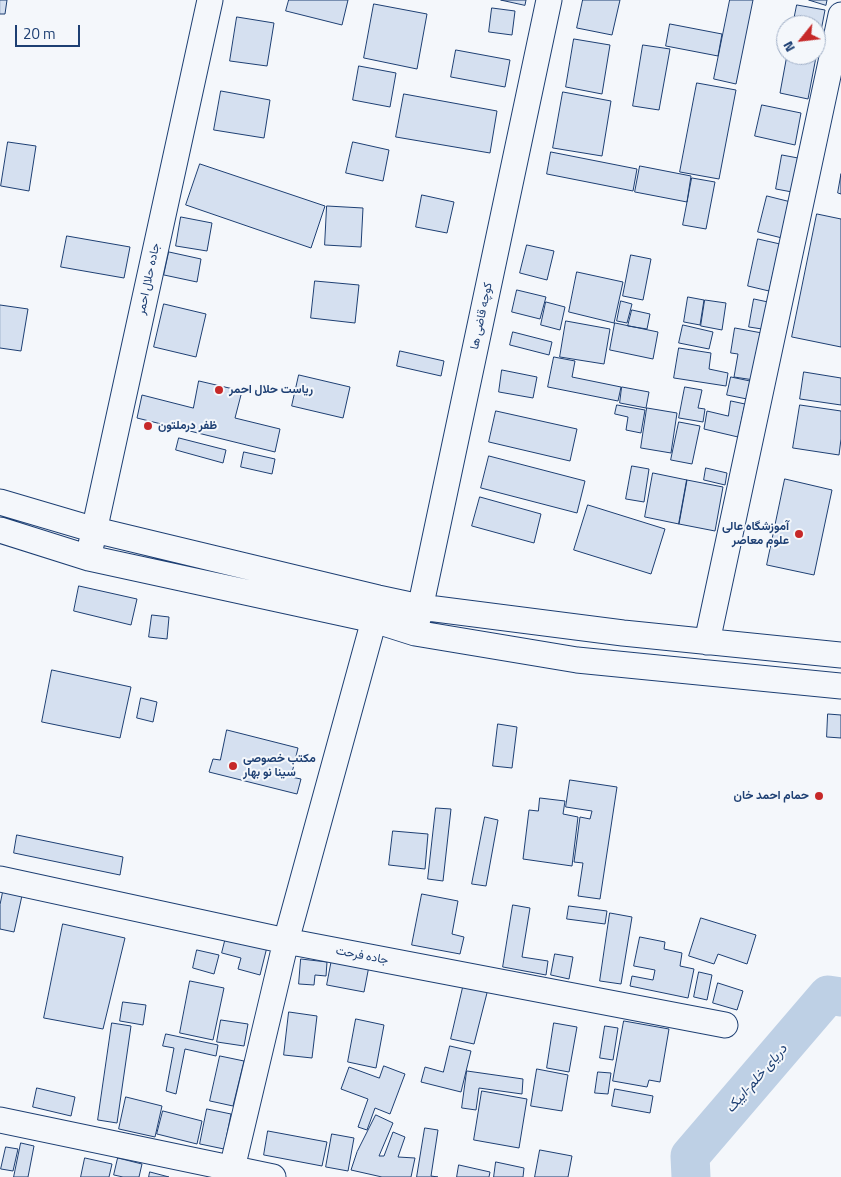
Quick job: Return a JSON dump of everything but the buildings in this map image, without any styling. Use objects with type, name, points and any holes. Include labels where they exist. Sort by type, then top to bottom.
[{"type":"street","name":"جاده حلال احمر","points":[[89,558],[210,0]]},
{"type":"street","name":"کوچه قاضی ها","points":[[415,633],[549,0]]},
{"type":"street","points":[[707,642],[841,15]]},
{"type":"street","points":[[0,502],[376,609],[415,633],[577,660],[841,686]]},
{"type":"street","points":[[0,530],[89,558],[376,609],[420,607],[622,634],[841,654]]},
{"type":"street","points":[[231,1173],[286,941],[376,609]]},
{"type":"street","name":"جاده فرحت","points":[[0,879],[286,941],[725,1025]]},
{"type":"street","points":[[0,1120],[231,1173],[273,1177]]},
{"type":"waterway","name":"دریای خلم-ایبک","points":[[691,1177],[690,1156],[828,995],[841,997]]},
{"type":"place","name":"ریاست حلال احمر","points":[[219,390]]},
{"type":"place","name":"ظفر درملتون","points":[[148,426]]},
{"type":"place","name":"آموزشگاه عالی علوم معاصر","points":[[799,534]]},
{"type":"place","name":"مکتب خصوصی سینا نو بهار","points":[[233,766]]},
{"type":"place","name":"حمام احمد خان","points":[[819,796]]}]
